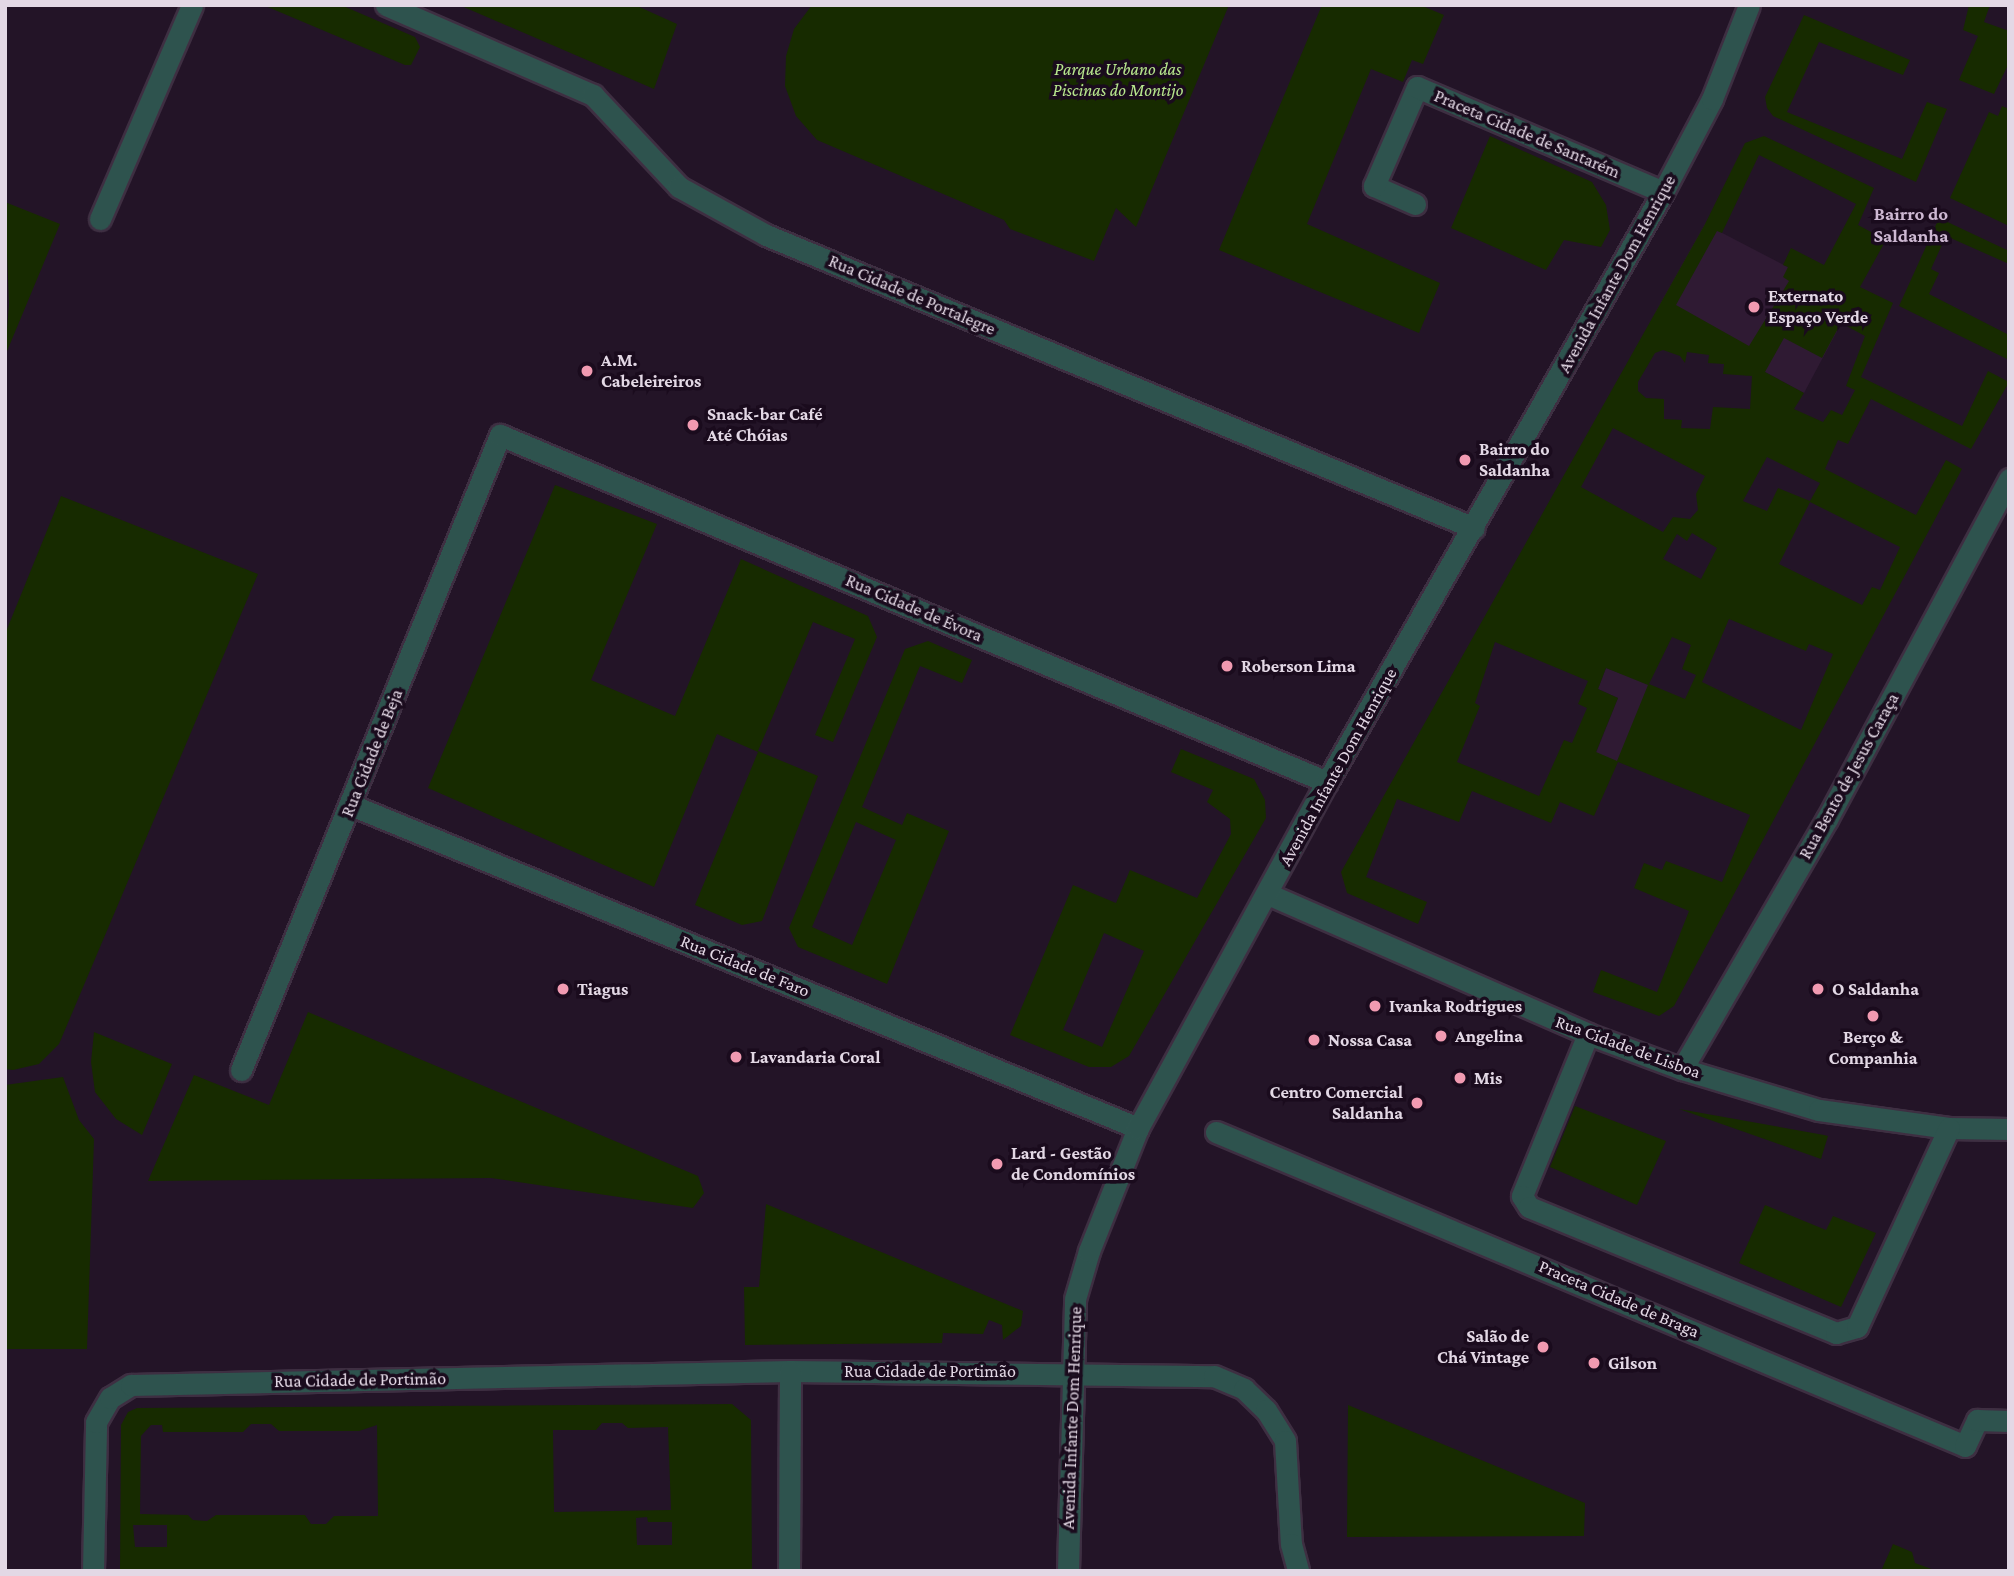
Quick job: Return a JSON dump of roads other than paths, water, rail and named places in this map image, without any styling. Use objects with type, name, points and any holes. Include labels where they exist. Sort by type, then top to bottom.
[{"type":"street","points":[[100,219],[192,5]]},
{"type":"street","name":"Rua Cidade de Portalegre","points":[[386,5],[593,94],[679,187],[766,235],[1474,528]]},
{"type":"street","name":"Avenida Infante Dom Henrique","points":[[1068,1571],[1070,1371],[1075,1299],[1089,1251],[1138,1128],[1327,782],[1663,192],[1712,99],[1749,5]]},
{"type":"street","name":"Praceta Cidade de Santarém","points":[[1415,204],[1374,186],[1417,87],[1663,192]]},
{"type":"street","name":"Rua Cidade de Évora","points":[[500,435],[1327,782]]},
{"type":"street","name":"Rua Cidade de Beja","points":[[241,1070],[500,435]]},
{"type":"street","name":"Rua Bento de Jesus Caraça","points":[[1682,1069],[1827,819],[2009,479]]},
{"type":"street","name":"Rua Cidade de Faro","points":[[351,804],[1138,1128]]},
{"type":"street","name":"Rua Cidade de Lisboa","points":[[1268,894],[1588,1034],[1682,1069],[1819,1110],[1949,1128],[2009,1129]]},
{"type":"street","points":[[1588,1034],[1522,1196],[1529,1207],[1836,1333],[1857,1327],[1949,1128]]},
{"type":"street","name":"Praceta Cidade de Braga","points":[[1216,1132],[1965,1446],[1977,1420],[2009,1421]]},
{"type":"street","points":[[789,1571],[790,1371]]},
{"type":"street","name":"Rua Cidade de Portimão","points":[[93,1571],[96,1422],[110,1398],[131,1385],[790,1371],[1070,1371],[1213,1376],[1244,1389],[1266,1410],[1285,1441],[1291,1544],[1298,1571]]},
{"type":"place","name":"Externato Espaço Verde","points":[[1754,307]]},
{"type":"place","name":"A.M. Cabeleireiros","points":[[587,371]]},
{"type":"place","name":"Snack-bar Café Até Chóias","points":[[693,425]]},
{"type":"place","name":"Bairro do Saldanha","points":[[1465,460]]},
{"type":"place","name":"Roberson Lima","points":[[1227,666]]},
{"type":"place","name":"Tiagus","points":[[563,989]]},
{"type":"place","name":"O Saldanha","points":[[1818,989]]},
{"type":"place","name":"Ivanka Rodrigues","points":[[1375,1006]]},
{"type":"place","name":"Berço & Companhia","points":[[1873,1016]]},
{"type":"place","name":"Angelina","points":[[1441,1036]]},
{"type":"place","name":"Nossa Casa","points":[[1314,1040]]},
{"type":"place","name":"Lavandaria Coral","points":[[736,1057]]},
{"type":"place","name":"Mis","points":[[1460,1078]]},
{"type":"place","name":"Centro Comercial Saldanha","points":[[1417,1103]]},
{"type":"place","name":"Lard - Gestão de Condomínios","points":[[997,1164]]},
{"type":"place","name":"Salão de Chá Vintage","points":[[1543,1347]]},
{"type":"place","name":"Gilson","points":[[1594,1363]]},
{"type":"district","name":"Bairro do Saldanha","points":[[1911,225]]},
{"type":"park label","name":"Parque Urbano das Piscinas do Montijo","points":[[1118,80]]}]
